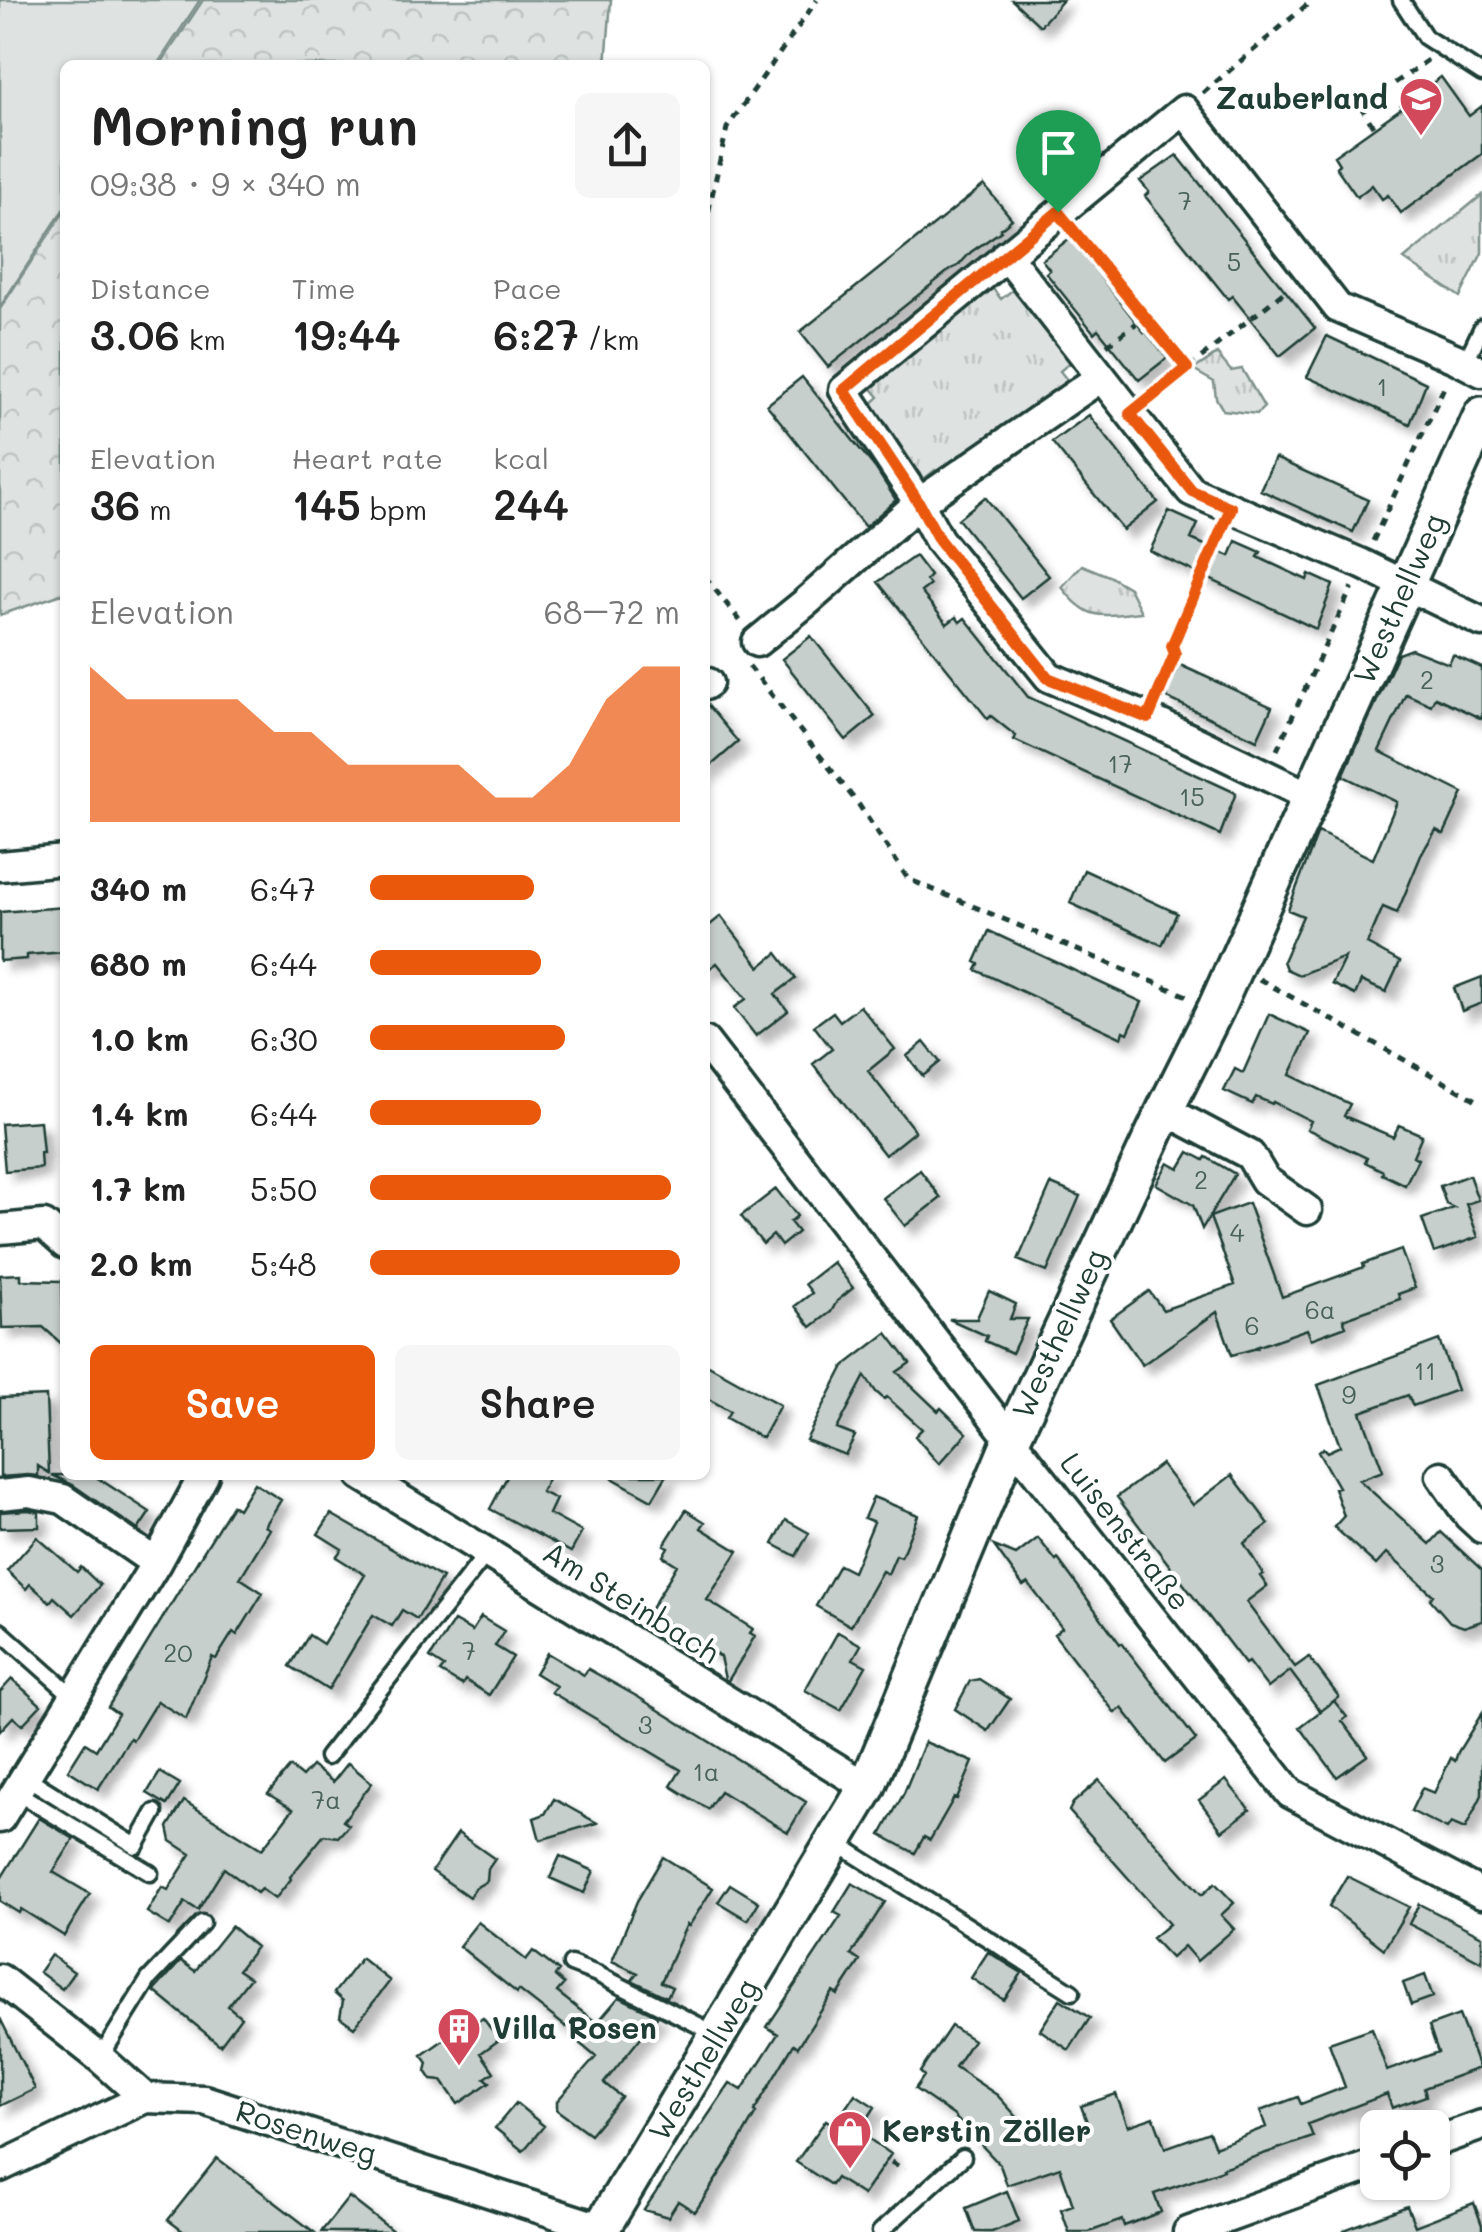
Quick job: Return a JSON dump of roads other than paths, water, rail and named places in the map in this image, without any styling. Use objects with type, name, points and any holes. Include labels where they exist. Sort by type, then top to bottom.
[{"type":"street","points":[[1311,797],[1148,718],[1048,678],[939,540],[844,390],[1184,110],[1338,308],[1474,368]]},
{"type":"street","points":[[1006,255],[1192,491],[1362,564],[1482,622]]},
{"type":"street","points":[[757,642],[919,503],[1094,368]]},
{"type":"street","name":"Westhellweg","points":[[606,2231],[866,1787],[1011,1440],[1216,1008],[1482,414]]},
{"type":"street","points":[[0,866],[60,860]]},
{"type":"street","name":"Luisenstraße","points":[[710,1049],[1290,1794],[1482,1893]]},
{"type":"street","points":[[1166,1110],[1250,1155],[1265,1180],[1307,1210]]},
{"type":"street","points":[[0,1228],[44,1225],[60,1239]]},
{"type":"street","points":[[1441,1476],[1482,1528]]},
{"type":"street","points":[[11,1796],[156,1563],[201,1480]]},
{"type":"street","name":"Am Steinbach","points":[[369,1480],[866,1787]]},
{"type":"street","points":[[0,1495],[29,1492],[63,1499],[156,1563]]},
{"type":"street","points":[[0,1979],[145,2098]]},
{"type":"street","name":"Rosenweg","points":[[0,2167],[145,2098],[204,2100],[606,2231]]},
{"type":"street","points":[[1450,2137],[1482,2125]]},
{"type":"street","points":[[1188,2232],[1360,2170]]},
{"type":"lane","points":[[1401,0],[1425,37],[1482,74]]},
{"type":"lane","points":[[1474,368],[1482,327]]},
{"type":"lane","points":[[327,1757],[487,1552]]},
{"type":"lane","points":[[0,1630],[74,1698]]},
{"type":"lane","points":[[11,1796],[136,1846],[155,1812]]},
{"type":"lane","points":[[11,1796],[150,1873]]},
{"type":"lane","points":[[834,1842],[1072,1992]]},
{"type":"lane","points":[[100,2058],[149,1979],[202,1922]]},
{"type":"lane","points":[[570,1964],[718,2035]]},
{"type":"lane","points":[[880,2232],[963,2157]]},
{"type":"place","name":"Zauberland","points":[[1421,137]]},
{"type":"place","name":"Villa Rosen","points":[[459,2067]]},
{"type":"place","name":"Kerstin Zöller","points":[[850,2170]]}]
